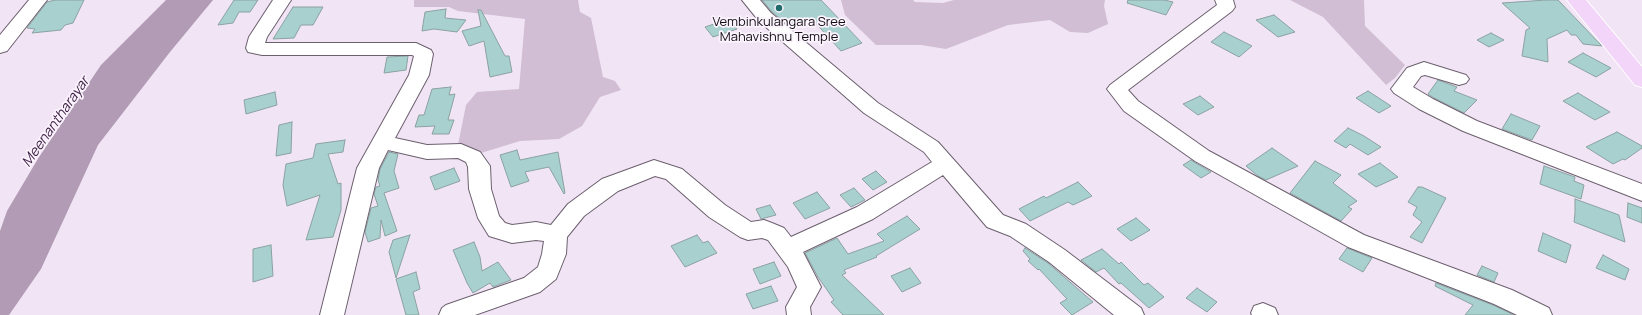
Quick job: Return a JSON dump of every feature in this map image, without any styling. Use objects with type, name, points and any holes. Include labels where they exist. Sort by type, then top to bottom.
[{"type":"main road","points":[[1576,0],[1642,80]]},
{"type":"street","points":[[0,47],[38,0]]},
{"type":"street","points":[[282,0],[258,37],[255,48],[416,49],[424,54],[419,75],[368,168],[332,315]]},
{"type":"street","points":[[751,0],[765,17],[871,108],[931,147],[995,221],[1018,230],[1057,256],[1132,315]]},
{"type":"street","points":[[1224,0],[1226,7],[1117,89],[1131,106],[1202,156],[1356,241],[1502,297],[1540,315]]},
{"type":"street","points":[[1460,79],[1424,68],[1414,72],[1401,89],[1426,104],[1470,126],[1642,193]]},
{"type":"street","points":[[382,142],[427,152],[462,151],[473,157],[479,166],[480,189],[489,218],[497,230],[512,234],[536,231],[556,235]]},
{"type":"street","points":[[787,248],[865,213],[946,164]]},
{"type":"street","points":[[451,315],[455,312],[532,285],[548,272],[554,254],[556,235],[576,210],[610,185],[654,168],[674,174],[717,211],[748,231],[764,229],[776,234],[797,262],[809,288],[798,307],[799,315]]},
{"type":"shaded area","points":[[166,0],[213,0],[170,52],[98,145],[41,269],[9,315],[0,315],[0,231],[7,211],[39,157],[101,65]]},
{"type":"shaded area","points":[[414,0],[578,0],[580,12],[591,18],[603,77],[615,81],[621,90],[600,97],[582,126],[559,139],[520,141],[478,154],[472,148],[458,145],[466,105],[477,92],[519,89],[525,19],[458,11],[449,7],[414,7]]},
{"type":"shaded area","points":[[841,0],[913,0],[915,2],[943,3],[954,0],[1105,0],[1104,6],[1108,24],[1088,33],[1070,32],[1050,20],[1008,25],[946,49],[921,45],[876,45],[845,15]]},
{"type":"shaded area","points":[[1290,0],[1364,0],[1365,26],[1405,65],[1395,78],[1386,85],[1323,17]]},
{"type":"building","points":[[55,0],[84,0],[73,23],[65,25],[61,30],[32,33],[35,29],[27,28],[47,2]]},
{"type":"building","points":[[234,0],[258,0],[250,12],[239,12],[233,23],[218,25]]},
{"type":"building","points":[[762,0],[821,0],[862,43],[841,51],[811,18],[788,25],[772,12]]},
{"type":"building","points":[[1128,0],[1164,0],[1173,2],[1166,15],[1127,3]]},
{"type":"building","points":[[1558,0],[1602,46],[1583,44],[1576,35],[1571,35],[1567,30],[1547,39],[1548,62],[1522,56],[1526,30],[1530,28],[1502,3]]},
{"type":"building","points":[[293,7],[323,7],[313,25],[301,25],[294,38],[273,39]]},
{"type":"building","points":[[446,9],[445,18],[466,20],[457,32],[434,29],[422,31],[425,12]]},
{"type":"building","points":[[478,10],[481,10],[505,56],[509,56],[512,72],[490,77],[484,41],[469,46],[462,31],[481,26]]},
{"type":"building","points":[[1274,15],[1295,32],[1278,37],[1256,20]]},
{"type":"building","points":[[729,19],[737,29],[713,37],[705,27]]},
{"type":"building","points":[[1224,32],[1252,46],[1239,57],[1211,42]]},
{"type":"building","points":[[1491,33],[1504,40],[1489,47],[1477,40]]},
{"type":"building","points":[[1583,53],[1611,68],[1596,77],[1568,62]]},
{"type":"building","points":[[408,56],[406,70],[384,73],[387,57]]},
{"type":"building","points":[[1438,80],[1457,87],[1454,91],[1477,100],[1464,113],[1434,98],[1428,94]]},
{"type":"building","points":[[451,87],[449,95],[455,94],[448,120],[454,120],[449,134],[432,134],[435,126],[415,127],[419,115],[424,115],[432,89]]},
{"type":"building","points":[[1368,91],[1391,106],[1379,113],[1356,98]]},
{"type":"building","points":[[275,92],[277,105],[246,114],[244,100]]},
{"type":"building","points":[[1578,93],[1610,112],[1595,120],[1563,101]]},
{"type":"building","points":[[1200,96],[1214,107],[1198,115],[1183,104]]},
{"type":"building","points":[[1511,114],[1540,126],[1532,140],[1502,129]]},
{"type":"building","points":[[292,122],[291,153],[276,156],[279,125]]},
{"type":"building","points":[[1348,128],[1381,147],[1368,155],[1350,144],[1346,148],[1334,141]]},
{"type":"building","points":[[1617,132],[1642,146],[1642,148],[1625,160],[1623,159],[1613,164],[1586,147]]},
{"type":"building","points":[[345,140],[343,152],[328,154],[338,184],[341,183],[341,210],[333,237],[306,240],[320,195],[287,206],[283,185],[286,164],[313,158],[316,144]]},
{"type":"building","points":[[1272,148],[1298,166],[1266,180],[1258,176],[1246,166]]},
{"type":"building","points":[[517,150],[520,160],[558,152],[565,193],[564,194],[549,167],[525,172],[529,181],[511,187],[500,155]]},
{"type":"building","points":[[389,152],[398,154],[394,171],[399,188],[384,193],[397,231],[385,236],[381,220],[380,238],[368,242],[365,232],[371,208],[378,206],[374,194],[376,187],[380,186],[378,180],[380,169]]},
{"type":"building","points":[[1191,160],[1211,172],[1201,178],[1183,165]]},
{"type":"building","points":[[1315,161],[1341,175],[1333,183],[1357,201],[1348,207],[1352,209],[1341,221],[1290,193]]},
{"type":"building","points":[[1380,163],[1398,177],[1376,187],[1358,174]]},
{"type":"building","points":[[1544,166],[1575,177],[1574,181],[1584,185],[1581,199],[1540,184]]},
{"type":"building","points":[[454,168],[460,181],[435,190],[430,177]]},
{"type":"building","points":[[876,171],[887,182],[873,190],[862,179]]},
{"type":"building","points":[[1078,182],[1092,196],[1073,205],[1068,202],[1030,221],[1019,209],[1044,196],[1046,198]]},
{"type":"building","points":[[1418,187],[1422,187],[1446,198],[1422,243],[1410,237],[1422,222],[1413,215],[1417,207],[1408,202]]},
{"type":"building","points":[[854,188],[865,200],[851,207],[840,195]]},
{"type":"building","points":[[817,192],[830,208],[805,219],[793,203]]},
{"type":"building","points":[[1575,199],[1619,215],[1625,242],[1574,222]]},
{"type":"building","points":[[1628,203],[1642,208],[1642,223],[1627,217]]},
{"type":"building","points":[[770,205],[776,215],[761,219],[756,209]]},
{"type":"building","points":[[907,216],[920,229],[876,256],[877,257],[844,270],[846,273],[842,275],[884,315],[843,315],[831,302],[834,300],[818,277],[805,253],[837,238],[848,254],[884,241],[877,234]]},
{"type":"building","points":[[1136,218],[1150,230],[1131,241],[1117,229]]},
{"type":"building","points":[[1543,233],[1571,245],[1566,263],[1538,251]]},
{"type":"building","points":[[410,235],[396,278],[389,252],[393,240]]},
{"type":"building","points":[[697,235],[703,243],[708,241],[717,253],[685,267],[671,246]]},
{"type":"building","points":[[474,242],[480,257],[482,271],[498,262],[511,280],[493,287],[490,283],[473,293],[467,283],[453,250]]},
{"type":"building","points":[[271,245],[273,276],[253,282],[253,249]]},
{"type":"building","points":[[1025,248],[1048,263],[1093,302],[1072,315],[1060,303],[1067,299],[1039,269],[1038,270],[1028,261],[1030,259],[1023,251]]},
{"type":"building","points":[[1347,248],[1372,258],[1363,272],[1339,259]]},
{"type":"building","points":[[1102,249],[1119,264],[1121,262],[1144,285],[1148,283],[1164,297],[1149,308],[1121,283],[1119,284],[1104,268],[1096,272],[1081,260]]},
{"type":"building","points":[[1603,255],[1629,269],[1625,280],[1596,268]]},
{"type":"building","points":[[774,262],[781,276],[760,284],[753,269]]},
{"type":"building","points":[[1482,266],[1498,273],[1494,282],[1477,275]]},
{"type":"building","points":[[910,268],[921,283],[902,292],[891,276]]},
{"type":"building","points":[[416,272],[420,289],[413,292],[419,315],[406,315],[396,279]]},
{"type":"building","points":[[1436,283],[1493,305],[1514,315],[1465,315],[1473,305],[1435,286]]},
{"type":"building","points":[[771,286],[778,301],[753,309],[746,294]]},
{"type":"building","points":[[1197,288],[1217,302],[1207,312],[1186,298]]},
{"type":"place","name":"Vembinkulangara Sree Mahavishnu Temple","points":[[779,8]]},
{"type":"water label","name":"Meenantharayar","points":[[56,122]]}]
